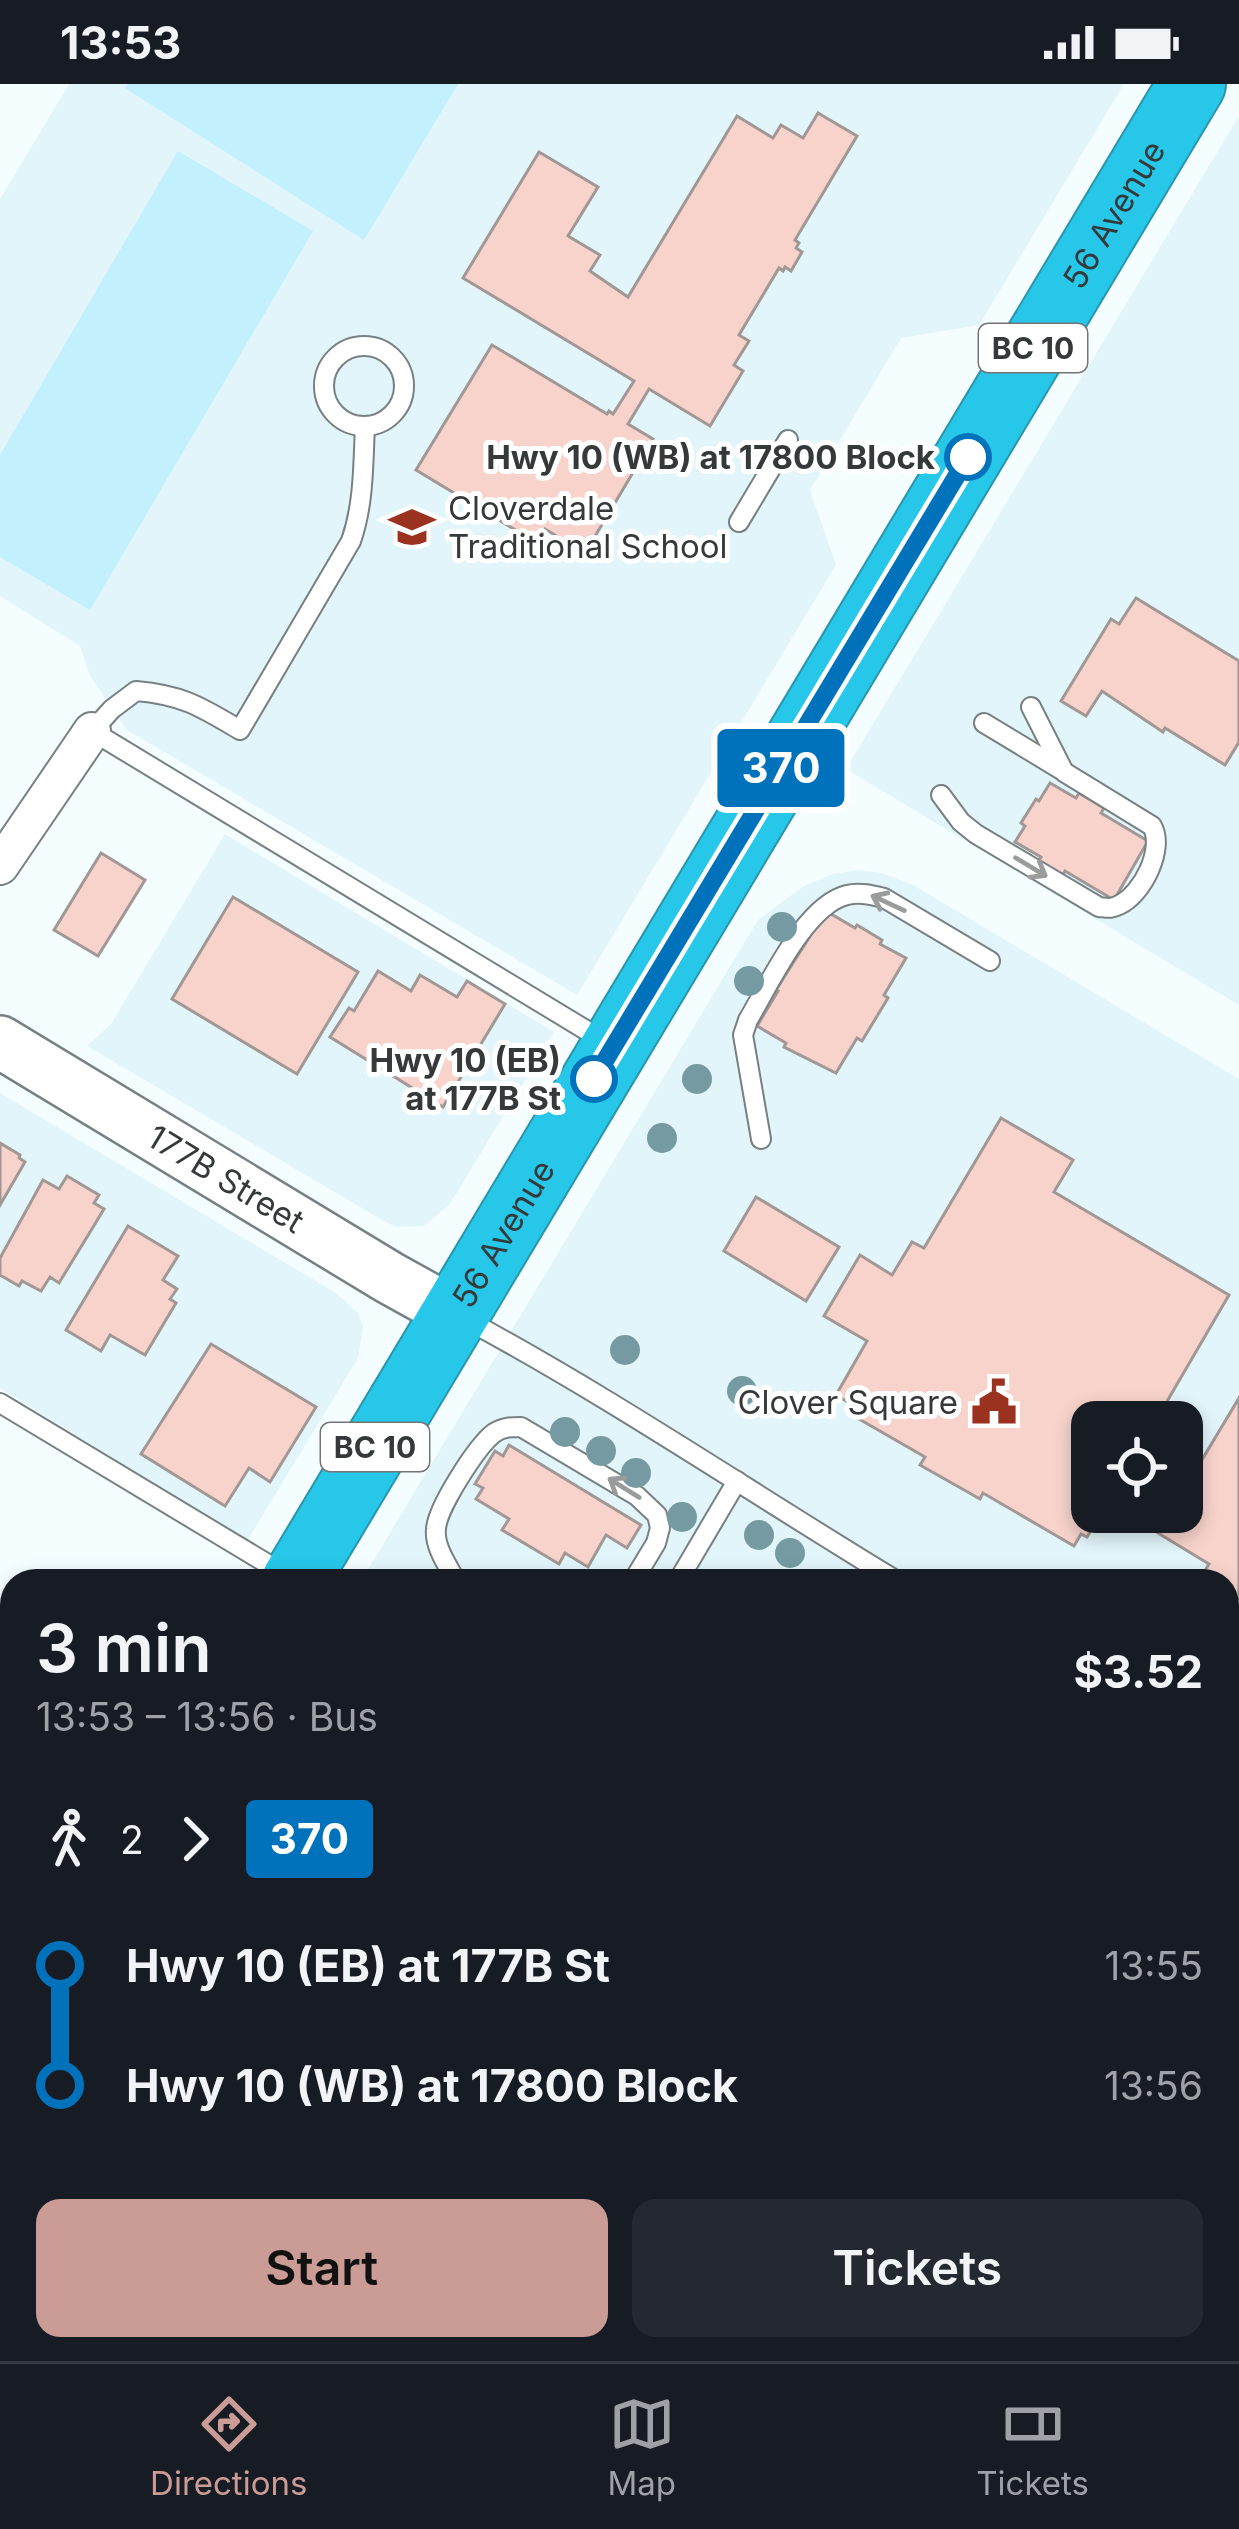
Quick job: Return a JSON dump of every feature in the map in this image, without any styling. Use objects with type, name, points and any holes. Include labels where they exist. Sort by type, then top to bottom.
[{"type":"highway","name":"56 Avenue","points":[[303,1569],[1192,84]]},
{"type":"street","points":[[0,866],[92,731]]},
{"type":"street","name":"177B Street","points":[[0,1042],[455,1313]]},
{"type":"lane","points":[[367,346],[391,356],[399,366],[405,391],[394,414],[384,422],[364,426],[336,416],[324,390],[325,376],[340,353],[367,346]]},
{"type":"lane","points":[[364,426],[362,497],[351,541],[240,730],[190,700],[136,691],[92,731],[613,1046]]},
{"type":"lane","points":[[739,522],[788,440]]},
{"type":"lane","points":[[1031,707],[1064,772]]},
{"type":"lane","points":[[941,795],[976,834],[1099,907],[1114,908],[1142,880],[1156,856],[1159,838],[1152,826],[984,723]]},
{"type":"lane","points":[[761,1139],[743,1035],[795,942],[829,903],[846,895],[884,898],[990,961]]},
{"type":"lane","points":[[455,1313],[520,1348],[877,1569]]},
{"type":"lane","points":[[0,1403],[276,1569]]},
{"type":"lane","points":[[451,1569],[434,1534],[438,1516],[491,1436],[505,1427],[521,1427],[637,1496],[657,1515],[656,1543],[640,1569]]},
{"type":"lane","points":[[685,1569],[737,1481]]},
{"type":"shaded area","name":"Cloverdale Traditional School","points":[[69,84],[1124,84],[979,325],[901,338],[810,490],[836,565],[577,995],[127,730],[90,676],[80,646],[0,596],[0,199]]},
{"type":"shaded area","points":[[127,84],[458,84],[364,240],[125,88]]},
{"type":"shaded area","points":[[1239,116],[1239,1005],[846,769]]},
{"type":"shaded area","points":[[178,151],[313,231],[90,610],[0,557],[0,455]]},
{"type":"shaded area","points":[[225,834],[554,1032],[450,1204],[424,1226],[396,1227],[384,1221],[87,1046],[111,1024]]},
{"type":"shaded area","points":[[882,873],[913,885],[1239,1079],[1239,1569],[368,1569],[758,920],[804,886],[833,874]]},
{"type":"shaded area","points":[[0,1093],[336,1293],[358,1313],[363,1326],[358,1358],[247,1541],[0,1388]]},
{"type":"building","points":[[818,113],[857,136],[795,240],[802,252],[791,271],[779,268],[739,335],[749,341],[734,365],[743,371],[710,426],[649,389],[628,424],[653,439],[585,553],[545,529],[537,543],[416,470],[492,345],[607,414],[613,414],[634,381],[463,278],[539,152],[598,187],[568,236],[600,255],[590,271],[628,297],[737,116],[773,138],[781,125],[803,138]]},
{"type":"building","points":[[1136,598],[1239,661],[1239,742],[1225,765],[1165,728],[1163,732],[1102,691],[1086,716],[1061,701],[1111,619],[1119,624]]},
{"type":"building","points":[[1050,783],[1076,798],[1079,793],[1104,808],[1101,813],[1148,841],[1114,900],[1065,871],[1062,876],[1038,862],[1041,857],[1015,842],[1025,826],[1021,823]]},
{"type":"building","points":[[101,853],[145,880],[98,956],[54,930]]},
{"type":"building","points":[[233,897],[358,972],[297,1074],[172,999]]},
{"type":"building","points":[[826,911],[857,925],[906,958],[862,1041],[857,1038],[836,1073],[784,1047],[786,1043],[757,1026]]},
{"type":"building","points":[[378,971],[411,991],[420,975],[457,997],[467,981],[505,1004],[443,1107],[330,1037],[349,1008],[354,1011]]},
{"type":"building","points":[[1001,1118],[1073,1160],[1054,1192],[1229,1295],[1167,1401],[1071,1401],[1071,1533],[1089,1533],[1087,1537],[1081,1534],[1074,1546],[983,1493],[980,1499],[920,1465],[925,1457],[852,1415],[856,1407],[836,1395],[867,1341],[824,1316],[860,1255],[892,1275],[912,1242],[924,1248]]},
{"type":"building","points":[[0,1143],[25,1162],[0,1205]]},
{"type":"building","points":[[67,1176],[99,1195],[94,1203],[104,1209],[59,1283],[50,1277],[41,1291],[22,1281],[19,1286],[0,1275],[0,1258],[43,1180],[59,1189]]},
{"type":"building","points":[[756,1197],[839,1247],[806,1301],[724,1251]]},
{"type":"building","points":[[128,1226],[178,1256],[163,1280],[177,1289],[170,1299],[176,1303],[145,1355],[110,1335],[101,1351],[66,1330]]},
{"type":"building","points":[[211,1344],[316,1407],[270,1482],[249,1468],[225,1506],[141,1454]]},
{"type":"building","points":[[1239,1398],[1239,1569],[1206,1569],[1209,1564],[1158,1533],[1203,1533],[1203,1458]]},
{"type":"building","points":[[509,1445],[641,1525],[627,1548],[606,1535],[588,1567],[565,1553],[559,1564],[502,1530],[509,1519],[476,1499],[483,1488],[475,1484],[495,1451],[503,1456]]},
{"type":"bus line","name":"370","points":[[594,1079],[968,457]]},
{"type":"place","name":"Hwy 10 (WB) at 17800 Block","points":[[968,457]]},
{"type":"place","name":"Cloverdale Traditional School","points":[[412,527]]},
{"type":"place","name":"Hwy 10 (EB) at 177B St","points":[[594,1079]]},
{"type":"place","name":"Clover Square","points":[[994,1402]]}]
